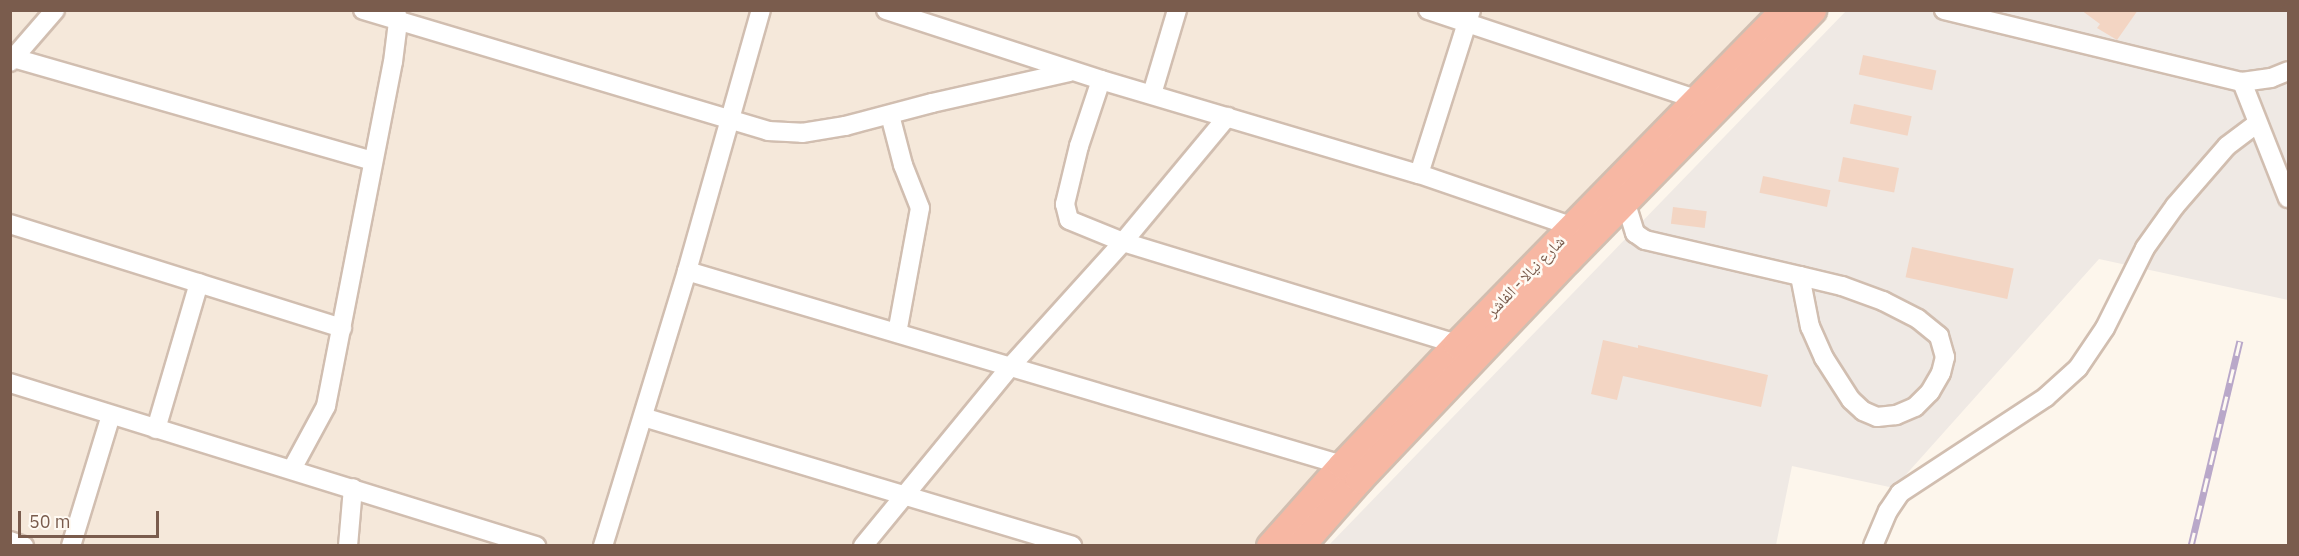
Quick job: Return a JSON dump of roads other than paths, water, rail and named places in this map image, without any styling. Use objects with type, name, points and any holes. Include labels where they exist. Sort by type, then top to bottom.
[{"type":"highway","name":"شارع نيالا - الفاشر","points":[[1622,190],[1696,99],[1732,78],[1784,10]]},
{"type":"highway","name":"شارع نيالا - الفاشر","points":[[1299,546],[1583,230],[1732,78],[1812,10]]},
{"type":"highway","name":"شارع نيالا - الفاشر","points":[[1270,546],[1342,465],[1457,344],[1583,230]]},
{"type":"street","points":[[55,10],[12,59],[372,161]]},
{"type":"street","points":[[363,10],[397,16],[768,131],[802,133],[890,115],[1071,71]]},
{"type":"street","points":[[603,546],[687,271],[761,10]]},
{"type":"street","points":[[886,10],[938,18],[1071,71],[1419,174],[1583,230]]},
{"type":"street","points":[[1152,94],[1178,10]]},
{"type":"street","points":[[1428,10],[1469,16],[1696,99]]},
{"type":"street","points":[[1944,10],[2242,82],[2271,78],[2289,71]]},
{"type":"street","points":[[292,469],[326,406],[393,62],[397,16]]},
{"type":"street","points":[[1419,174],[1469,16]]},
{"type":"street","points":[[1101,80],[1079,146],[1065,204],[1069,220],[1123,242],[1457,344]]},
{"type":"street","points":[[2242,82],[2289,198]]},
{"type":"street","points":[[890,115],[903,165],[920,208],[897,333]]},
{"type":"street","points":[[863,546],[1011,366],[1123,242],[1227,117]]},
{"type":"street","points":[[1873,546],[1888,511],[1900,493],[2046,397],[2078,368],[2105,328],[2145,248],[2175,206],[2228,146],[2258,123]]},
{"type":"street","points":[[1622,190],[1635,233],[1645,240],[1800,276],[1842,286],[1883,301],[1918,319],[1939,336],[1946,357],[1941,373],[1930,392],[1915,406],[1896,415],[1877,417],[1863,411],[1851,400],[1824,358],[1810,327],[1800,276]]},
{"type":"street","points":[[10,224],[342,328]]},
{"type":"street","points":[[687,271],[1342,465]]},
{"type":"street","points":[[156,429],[199,283]]},
{"type":"street","points":[[10,383],[353,488],[497,540],[536,546]]},
{"type":"street","points":[[71,546],[111,415]]},
{"type":"street","points":[[643,417],[906,493],[1072,546]]},
{"type":"street","points":[[348,546],[353,488]]},
{"type":"street","points":[[10,541],[24,546]]},
{"type":"railway","points":[[2191,546],[2240,341]]}]
